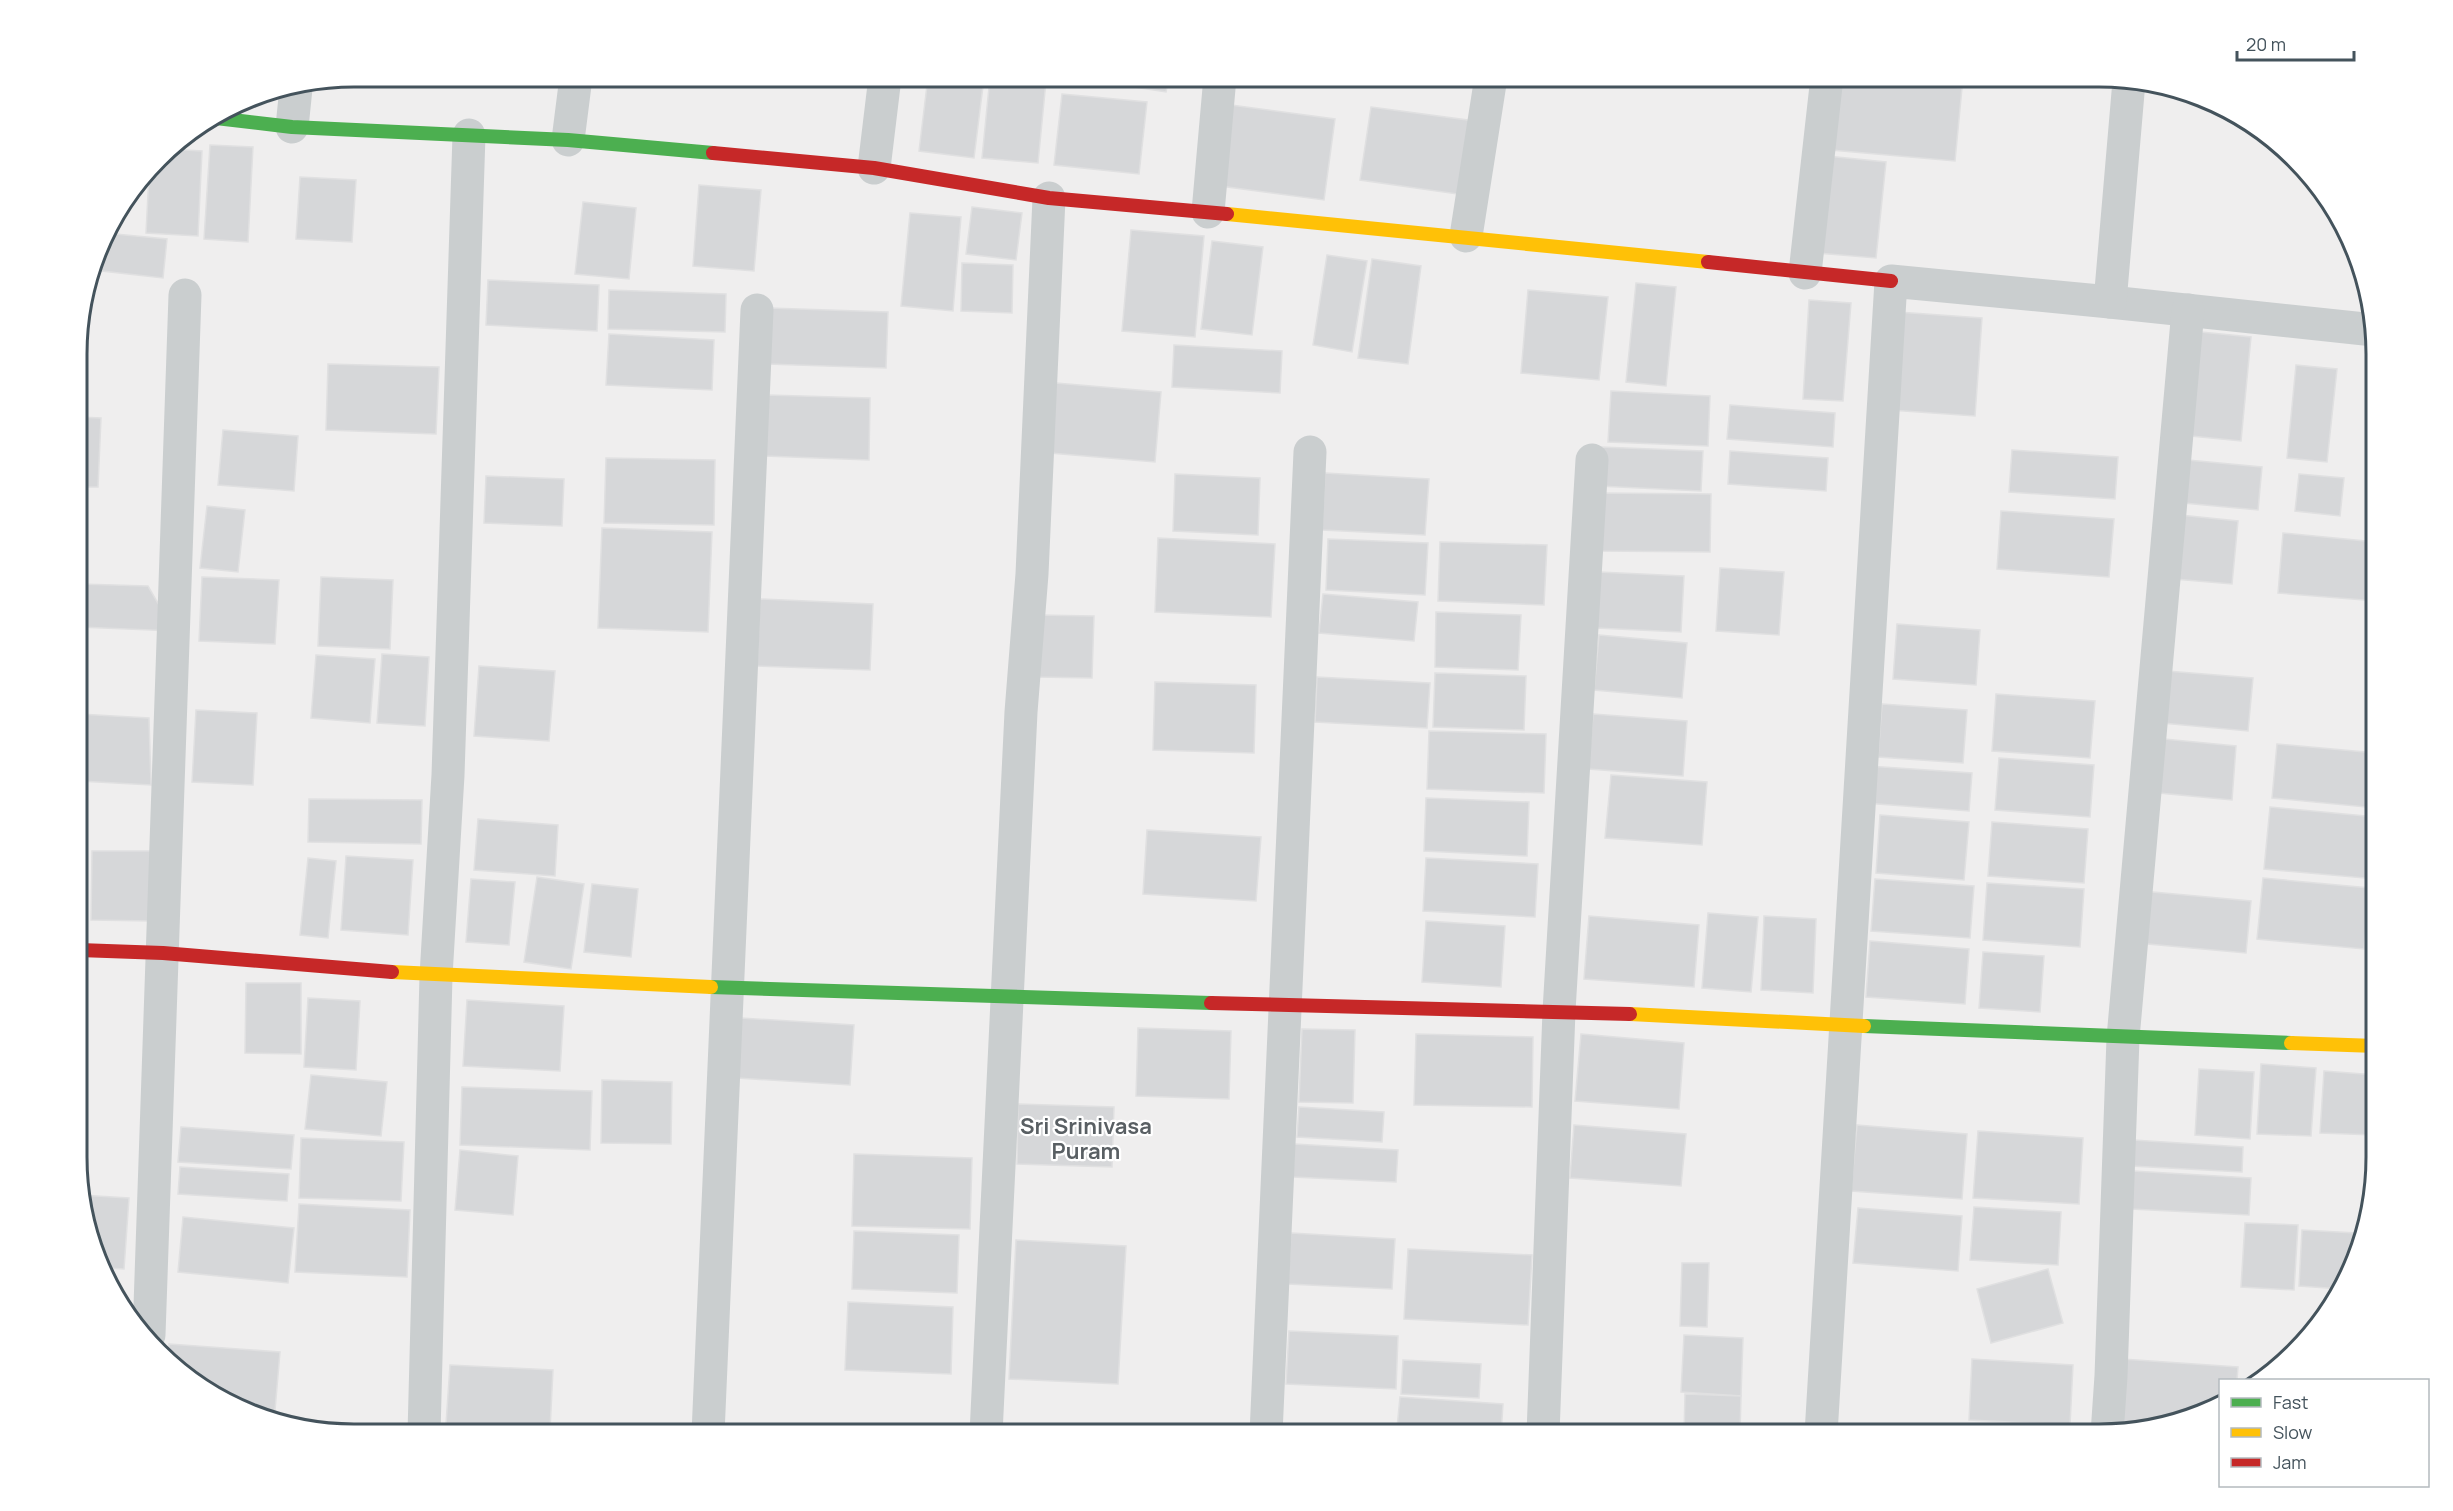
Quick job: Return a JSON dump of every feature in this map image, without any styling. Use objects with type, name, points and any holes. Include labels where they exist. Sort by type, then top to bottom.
[{"type":"street","points":[[568,140],[575,87]]},
{"type":"street","points":[[874,168],[884,87]]},
{"type":"street","points":[[1208,212],[1219,87]]},
{"type":"street","points":[[1466,236],[1489,87]]},
{"type":"street","points":[[1805,273],[1826,87]]},
{"type":"street","points":[[2110,302],[2128,89]]},
{"type":"street","points":[[292,127],[295,94]]},
{"type":"street","points":[[228,119],[292,127],[568,140],[874,168],[1049,198],[1466,236],[1805,273],[2365,329]]},
{"type":"street","points":[[423,1424],[436,975],[448,775],[469,135]]},
{"type":"street","points":[[986,1424],[1021,712],[1032,574],[1049,198]]},
{"type":"street","points":[[1822,1424],[1891,281]]},
{"type":"street","points":[[149,1328],[184,295]]},
{"type":"street","points":[[708,1424],[757,310]]},
{"type":"street","points":[[2107,1424],[2123,1038],[2188,310]]},
{"type":"street","points":[[1266,1424],[1311,452]]},
{"type":"street","points":[[1544,1424],[1559,1011],[1592,460]]},
{"type":"street","points":[[87,950],[163,953],[436,975],[1007,998],[1559,1011],[2123,1038],[2366,1046]]},
{"type":"building","points":[[927,87],[983,87],[974,158],[919,151]]},
{"type":"building","points":[[989,87],[1045,87],[1038,163],[982,158]]},
{"type":"building","points":[[1134,87],[1167,87],[1166,92]]},
{"type":"building","points":[[1836,87],[1962,88],[1955,161],[1831,150]]},
{"type":"building","points":[[1062,94],[1147,102],[1139,174],[1054,165]]},
{"type":"building","points":[[1231,105],[1335,119],[1324,200],[1220,186]]},
{"type":"building","points":[[1371,107],[1475,121],[1464,195],[1360,180]]},
{"type":"building","points":[[210,145],[253,147],[248,242],[204,239]]},
{"type":"building","points":[[182,150],[202,151],[198,236],[146,233],[149,184]]},
{"type":"building","points":[[1827,156],[1886,162],[1876,258],[1817,253]]},
{"type":"building","points":[[300,177],[356,180],[352,242],[296,239]]},
{"type":"building","points":[[699,185],[761,190],[754,271],[693,266]]},
{"type":"building","points":[[583,202],[636,208],[629,279],[575,274]]},
{"type":"building","points":[[972,207],[1022,213],[1016,260],[966,254]]},
{"type":"building","points":[[910,213],[961,217],[953,311],[901,306]]},
{"type":"building","points":[[1131,230],[1204,236],[1195,337],[1122,331]]},
{"type":"building","points":[[116,234],[167,239],[163,278],[100,271]]},
{"type":"building","points":[[1212,241],[1263,247],[1252,335],[1201,329]]},
{"type":"building","points":[[1327,255],[1367,261],[1352,352],[1313,345]]},
{"type":"building","points":[[1372,259],[1421,266],[1408,364],[1358,358]]},
{"type":"building","points":[[962,263],[1013,265],[1012,313],[961,311]]},
{"type":"building","points":[[488,280],[599,285],[597,331],[486,325]]},
{"type":"building","points":[[1636,283],[1676,287],[1666,386],[1626,382]]},
{"type":"building","points":[[609,290],[726,294],[725,332],[608,329]]},
{"type":"building","points":[[1528,290],[1608,297],[1599,380],[1521,373]]},
{"type":"building","points":[[1809,300],[1851,303],[1843,401],[1803,399]]},
{"type":"building","points":[[769,308],[888,312],[886,368],[767,364]]},
{"type":"building","points":[[1898,312],[1982,318],[1975,416],[1890,410]]},
{"type":"building","points":[[2201,332],[2251,337],[2241,441],[2191,436]]},
{"type":"building","points":[[609,334],[714,340],[712,390],[606,385]]},
{"type":"building","points":[[1174,345],[1282,351],[1280,393],[1172,387]]},
{"type":"building","points":[[328,364],[439,367],[436,434],[326,430]]},
{"type":"building","points":[[2296,365],[2337,369],[2327,462],[2287,458]]},
{"type":"building","points":[[1056,383],[1161,392],[1155,462],[1050,453]]},
{"type":"building","points":[[1611,391],[1710,396],[1708,446],[1608,442]]},
{"type":"building","points":[[767,395],[870,398],[869,460],[765,456]]},
{"type":"building","points":[[1730,405],[1835,413],[1833,447],[1727,439]]},
{"type":"building","points":[[87,417],[101,418],[98,487],[87,487]]},
{"type":"building","points":[[223,430],[298,436],[294,491],[218,485]]},
{"type":"building","points":[[1600,447],[1703,451],[1701,491],[1598,486]]},
{"type":"building","points":[[2012,450],[2118,457],[2115,499],[2009,492]]},
{"type":"building","points":[[1730,451],[1828,458],[1826,491],[1728,484]]},
{"type":"building","points":[[606,458],[715,460],[714,525],[604,523]]},
{"type":"building","points":[[2177,459],[2262,467],[2258,510],[2173,502]]},
{"type":"building","points":[[1325,473],[1429,479],[1425,535],[1322,530]]},
{"type":"building","points":[[1175,474],[1260,478],[1258,535],[1173,531]]},
{"type":"building","points":[[2299,474],[2344,478],[2340,516],[2295,511]]},
{"type":"building","points":[[486,476],[564,479],[562,526],[484,523]]},
{"type":"building","points":[[1599,493],[1711,494],[1710,552],[1598,551]]},
{"type":"building","points":[[207,506],[245,510],[238,572],[200,568]]},
{"type":"building","points":[[2001,511],[2114,519],[2109,577],[1997,569]]},
{"type":"building","points":[[2180,515],[2238,521],[2232,584],[2174,579]]},
{"type":"building","points":[[602,528],[712,532],[708,632],[598,628]]},
{"type":"building","points":[[2283,533],[2366,541],[2366,600],[2278,593]]},
{"type":"building","points":[[1158,538],[1275,544],[1271,617],[1155,612]]},
{"type":"building","points":[[1328,539],[1428,543],[1425,595],[1326,590]]},
{"type":"building","points":[[1440,542],[1547,545],[1544,605],[1438,601]]},
{"type":"building","points":[[1720,568],[1784,572],[1779,635],[1716,631]]},
{"type":"building","points":[[1599,572],[1684,576],[1681,632],[1596,628]]},
{"type":"building","points":[[202,577],[279,580],[275,644],[199,641]]},
{"type":"building","points":[[321,577],[393,580],[390,649],[318,646]]},
{"type":"building","points":[[87,584],[148,586],[174,631],[87,627]]},
{"type":"building","points":[[1323,594],[1418,602],[1414,641],[1319,633]]},
{"type":"building","points":[[760,599],[873,604],[870,670],[757,666]]},
{"type":"building","points":[[1436,612],[1521,615],[1518,670],[1435,667]]},
{"type":"building","points":[[1038,615],[1094,616],[1092,678],[1037,677]]},
{"type":"building","points":[[1897,624],[1980,630],[1976,685],[1893,679]]},
{"type":"building","points":[[1599,635],[1687,643],[1682,698],[1594,690]]},
{"type":"building","points":[[382,654],[429,657],[425,726],[377,723]]},
{"type":"building","points":[[316,655],[375,659],[370,723],[311,718]]},
{"type":"building","points":[[479,666],[555,671],[549,741],[474,736]]},
{"type":"building","points":[[2167,671],[2253,678],[2248,731],[2162,723]]},
{"type":"building","points":[[1435,673],[1526,676],[1524,730],[1433,727]]},
{"type":"building","points":[[1317,677],[1430,683],[1427,728],[1315,722]]},
{"type":"building","points":[[1155,682],[1256,685],[1254,753],[1153,750]]},
{"type":"building","points":[[1996,694],[2095,701],[2090,758],[1992,751]]},
{"type":"building","points":[[1882,704],[1967,710],[1963,763],[1878,757]]},
{"type":"building","points":[[196,710],[257,713],[253,785],[192,782]]},
{"type":"building","points":[[87,714],[149,718],[151,785],[87,781]]},
{"type":"building","points":[[1593,714],[1687,721],[1683,776],[1588,769]]},
{"type":"building","points":[[1429,731],[1546,734],[1544,793],[1427,789]]},
{"type":"building","points":[[2164,739],[2236,746],[2232,800],[2159,793]]},
{"type":"building","points":[[2277,744],[2366,752],[2366,807],[2272,798]]},
{"type":"building","points":[[1999,758],[2094,765],[2090,817],[1995,810]]},
{"type":"building","points":[[1868,766],[1972,773],[1969,811],[1865,803]]},
{"type":"building","points":[[1611,775],[1707,782],[1702,845],[1605,838]]},
{"type":"building","points":[[1426,798],[1529,802],[1527,856],[1424,851]]},
{"type":"building","points":[[309,799],[422,800],[421,844],[308,842]]},
{"type":"building","points":[[2270,807],[2366,816],[2366,878],[2264,869]]},
{"type":"building","points":[[1880,815],[1969,822],[1964,880],[1876,873]]},
{"type":"building","points":[[478,819],[558,825],[555,876],[474,870]]},
{"type":"building","points":[[1992,822],[2088,829],[2084,883],[1988,876]]},
{"type":"building","points":[[1147,830],[1261,837],[1256,901],[1143,894]]},
{"type":"building","points":[[92,851],[151,851],[151,921],[91,920]]},
{"type":"building","points":[[346,856],[413,860],[408,935],[341,930]]},
{"type":"building","points":[[308,858],[336,861],[328,938],[300,935]]},
{"type":"building","points":[[1426,858],[1538,864],[1535,917],[1423,911]]},
{"type":"building","points":[[537,877],[584,884],[571,969],[524,962]]},
{"type":"building","points":[[2263,878],[2366,888],[2364,949],[2257,939]]},
{"type":"building","points":[[471,879],[515,882],[509,945],[466,942]]},
{"type":"building","points":[[1875,879],[1974,886],[1970,938],[1871,931]]},
{"type":"building","points":[[1987,883],[2084,889],[2080,947],[1983,940]]},
{"type":"building","points":[[592,884],[638,889],[631,957],[584,952]]},
{"type":"building","points":[[2142,891],[2251,901],[2246,953],[2137,943]]},
{"type":"building","points":[[1708,913],[1758,917],[1751,992],[1702,988]]},
{"type":"building","points":[[1589,916],[1699,925],[1694,987],[1584,979]]},
{"type":"building","points":[[1764,916],[1816,919],[1813,993],[1761,990]]},
{"type":"building","points":[[1426,921],[1505,926],[1501,987],[1422,982]]},
{"type":"building","points":[[1870,941],[1969,949],[1965,1004],[1866,997]]},
{"type":"building","points":[[1983,952],[2044,956],[2040,1012],[1979,1008]]},
{"type":"building","points":[[246,983],[301,983],[301,1054],[245,1053]]},
{"type":"building","points":[[308,998],[360,1001],[356,1070],[304,1067]]},
{"type":"building","points":[[467,1000],[564,1006],[560,1071],[463,1066]]},
{"type":"building","points":[[741,1018],[854,1025],[850,1085],[737,1078]]},
{"type":"building","points":[[1138,1028],[1231,1031],[1229,1099],[1136,1096]]},
{"type":"building","points":[[1302,1029],[1355,1030],[1353,1103],[1299,1102]]},
{"type":"building","points":[[1416,1034],[1533,1037],[1532,1107],[1414,1105]]},
{"type":"building","points":[[1581,1034],[1684,1043],[1679,1109],[1575,1101]]},
{"type":"building","points":[[2261,1064],[2316,1068],[2311,1136],[2257,1134]]},
{"type":"building","points":[[2199,1069],[2254,1072],[2250,1139],[2195,1135]]},
{"type":"building","points":[[2324,1071],[2366,1074],[2366,1135],[2320,1133]]},
{"type":"building","points":[[311,1075],[387,1082],[381,1136],[305,1129]]},
{"type":"building","points":[[602,1080],[672,1082],[671,1144],[601,1143]]},
{"type":"building","points":[[462,1087],[592,1091],[590,1150],[460,1145]]},
{"type":"building","points":[[1018,1104],[1114,1107],[1112,1167],[1017,1164]]},
{"type":"building","points":[[1299,1107],[1384,1112],[1382,1142],[1297,1137]]},
{"type":"building","points":[[1574,1125],[1686,1134],[1681,1186],[1570,1178]]},
{"type":"building","points":[[1857,1125],[1967,1134],[1962,1199],[1851,1191]]},
{"type":"building","points":[[181,1127],[294,1135],[291,1169],[178,1162]]},
{"type":"building","points":[[1978,1131],[2083,1138],[2079,1204],[1973,1198]]},
{"type":"building","points":[[301,1138],[404,1142],[401,1201],[299,1198]]},
{"type":"building","points":[[2133,1140],[2243,1147],[2242,1172],[2131,1166]]},
{"type":"building","points":[[1294,1144],[1398,1150],[1396,1182],[1293,1177]]},
{"type":"building","points":[[460,1150],[518,1156],[513,1215],[455,1210]]},
{"type":"building","points":[[854,1154],[972,1158],[970,1229],[852,1226]]},
{"type":"building","points":[[180,1167],[289,1174],[287,1201],[178,1194]]},
{"type":"building","points":[[2133,1171],[2251,1178],[2249,1215],[2131,1209]]},
{"type":"building","points":[[90,1196],[129,1198],[124,1269],[112,1268],[107,1259],[96,1226]]},
{"type":"building","points":[[299,1204],[410,1210],[407,1277],[295,1272]]},
{"type":"building","points":[[1974,1207],[2061,1212],[2058,1265],[1970,1260]]},
{"type":"building","points":[[1858,1208],[1962,1216],[1958,1271],[1853,1263]]},
{"type":"building","points":[[183,1217],[294,1228],[288,1283],[178,1272]]},
{"type":"building","points":[[2245,1223],[2298,1225],[2294,1290],[2241,1287]]},
{"type":"building","points":[[2302,1230],[2355,1233],[2346,1259],[2331,1288],[2299,1286]]},
{"type":"building","points":[[854,1231],[959,1235],[957,1293],[852,1289]]},
{"type":"building","points":[[1291,1233],[1395,1239],[1392,1289],[1288,1284]]},
{"type":"building","points":[[1016,1240],[1126,1246],[1118,1384],[1009,1379]]},
{"type":"building","points":[[1408,1249],[1532,1255],[1528,1325],[1404,1319]]},
{"type":"building","points":[[1682,1263],[1709,1263],[1707,1327],[1680,1326]]},
{"type":"building","points":[[2048,1269],[2063,1323],[1991,1343],[1977,1289]]},
{"type":"building","points":[[848,1302],[953,1307],[951,1374],[845,1370]]},
{"type":"building","points":[[1289,1331],[1398,1336],[1396,1389],[1286,1384]]},
{"type":"building","points":[[1684,1335],[1743,1338],[1741,1396],[1681,1392]]},
{"type":"building","points":[[169,1344],[280,1352],[275,1412],[252,1404],[221,1388],[192,1369],[169,1350]]},
{"type":"building","points":[[1972,1359],[2073,1365],[2070,1424],[1969,1420]]},
{"type":"building","points":[[2122,1359],[2238,1367],[2237,1379],[2219,1379],[2219,1395],[2201,1404],[2151,1419],[2118,1422]]},
{"type":"building","points":[[1403,1360],[1481,1364],[1479,1398],[1401,1394]]},
{"type":"building","points":[[450,1365],[553,1370],[550,1424],[446,1424]]},
{"type":"building","points":[[1685,1394],[1741,1396],[1740,1424],[1684,1424]]},
{"type":"building","points":[[1400,1397],[1503,1404],[1502,1424],[1397,1424]]},
{"type":"traffic: fast","points":[[228,119],[292,127],[568,140],[713,153]]},
{"type":"traffic: fast","points":[[711,987],[1211,1003]]},
{"type":"traffic: fast","points":[[1864,1026],[2291,1043]]},
{"type":"traffic: slow","points":[[1227,214],[1708,262]]},
{"type":"traffic: slow","points":[[392,972],[711,987]]},
{"type":"traffic: slow","points":[[1630,1014],[1864,1026]]},
{"type":"traffic: slow","points":[[2291,1043],[2366,1046]]},
{"type":"traffic: jam","points":[[713,153],[874,168],[1049,198],[1227,214]]},
{"type":"traffic: jam","points":[[1708,262],[1891,281]]},
{"type":"traffic: jam","points":[[87,950],[163,953],[392,972]]},
{"type":"traffic: jam","points":[[1211,1003],[1630,1014]]},
{"type":"district","name":"Sri Srinivasa Puram","points":[[1086,1138]]}]
